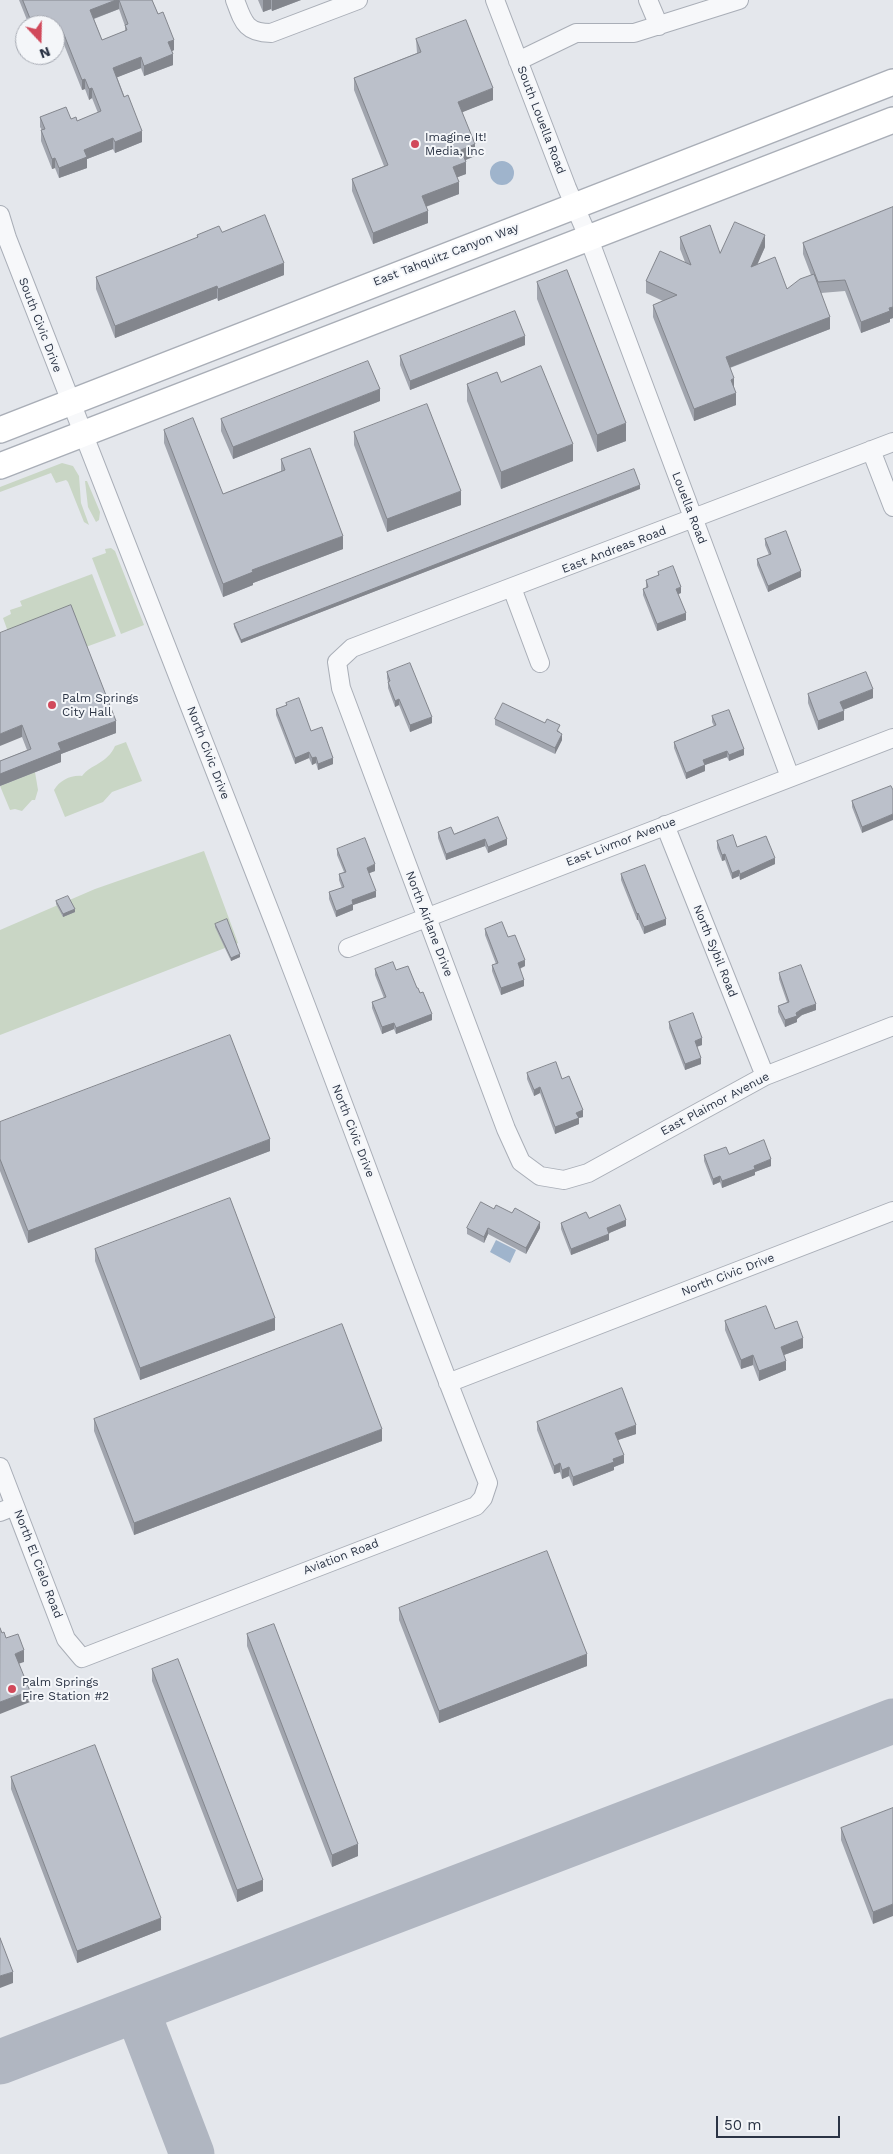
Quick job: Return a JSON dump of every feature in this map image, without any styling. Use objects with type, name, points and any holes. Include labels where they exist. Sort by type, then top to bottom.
[{"type":"main road","name":"East Tahquitz Canyon Way","points":[[0,430],[893,82]]},
{"type":"main road","points":[[0,466],[893,120]]},
{"type":"street","points":[[235,0],[244,24],[258,33],[270,34],[358,0]]},
{"type":"street","name":"South Louella Road","points":[[495,0],[588,239]]},
{"type":"street","points":[[648,0],[658,26]]},
{"type":"street","points":[[518,61],[576,33],[634,32],[739,0]]},
{"type":"street","name":"South Civic Drive","points":[[0,215],[7,238],[82,434]]},
{"type":"street","name":"Louella Road","points":[[588,239],[790,777]]},
{"type":"street","name":"North Civic Drive","points":[[82,434],[292,969],[448,1384],[893,1210]]},
{"type":"street","name":"East Andreas Road","points":[[337,662],[352,648],[893,442]]},
{"type":"street","points":[[871,450],[893,507]]},
{"type":"street","points":[[512,588],[540,663]]},
{"type":"street","name":"North Airlane Drive","points":[[337,662],[341,688],[506,1129],[521,1162],[540,1176]]},
{"type":"street","name":"East Livmor Avenue","points":[[348,948],[893,738]]},
{"type":"street","name":"North Sybil Road","points":[[665,825],[765,1076]]},
{"type":"street","name":"East Plaimor Avenue","points":[[540,1176],[564,1180],[588,1173],[765,1076],[893,1026]]},
{"type":"street","name":"Aviation Road","points":[[82,1658],[476,1506],[484,1498],[488,1482],[448,1384]]},
{"type":"street","name":"North El Cielo Road","points":[[0,1467],[8,1509],[66,1639],[82,1658]]},
{"type":"green space","points":[[62,463],[73,466],[79,476],[81,503],[89,525],[84,522],[68,482],[66,480],[56,483],[51,473],[0,492],[0,487]]},
{"type":"green space","points":[[85,481],[87,481],[100,512],[99,520],[96,522],[88,507]]},
{"type":"green space","points":[[111,548],[115,551],[144,625],[121,634],[92,558],[106,553],[105,549]]},
{"type":"green space","points":[[92,574],[116,636],[83,648],[11,640],[3,618],[11,614],[10,610],[22,606],[20,601]]},
{"type":"green space","points":[[126,742],[142,781],[112,792],[103,802],[65,817],[54,790],[56,786],[66,779],[82,776],[108,757],[115,746]]},
{"type":"green space","points":[[35,772],[38,790],[35,800],[32,800],[22,811],[10,810],[0,786]]},
{"type":"green space","points":[[204,851],[238,943],[0,1035],[0,930],[95,889]]},
{"type":"water","points":[[502,161],[510,165],[514,173],[510,181],[502,185],[494,181],[490,173],[494,165]]},
{"type":"water","points":[[496,1240],[516,1250],[510,1263],[490,1252]]},
{"type":"building","points":[[23,0],[116,0],[90,10],[102,40],[127,30],[125,25],[128,24],[119,0],[152,0],[158,14],[163,12],[174,40],[168,42],[173,54],[144,66],[141,57],[113,68],[124,97],[128,95],[142,131],[115,142],[113,138],[84,150],[87,157],[59,168],[55,158],[52,159],[41,130],[45,129],[40,117],[66,107],[71,119],[76,117],[77,121],[101,111],[92,88],[89,89],[85,79],[82,80],[65,37],[65,15],[29,15]]},
{"type":"building","points":[[466,20],[493,88],[458,102],[475,144],[461,150],[466,162],[453,167],[459,182],[422,196],[428,211],[373,233],[352,179],[388,165],[354,78],[421,52],[416,39]]},
{"type":"building","points":[[893,207],[893,307],[889,308],[890,311],[861,322],[845,280],[818,282],[803,243]]},
{"type":"building","points":[[265,215],[284,263],[218,289],[217,286],[115,326],[96,277],[198,237],[197,235],[219,226],[222,232]]},
{"type":"building","points":[[735,222],[765,235],[751,267],[775,257],[787,289],[800,279],[814,274],[830,317],[726,357],[734,378],[731,380],[736,393],[694,409],[653,305],[677,295],[646,281],[660,251],[691,265],[680,237],[710,225],[720,253]]},
{"type":"building","points":[[567,270],[626,423],[597,435],[537,282]]},
{"type":"building","points":[[515,311],[525,336],[410,381],[400,356]]},
{"type":"building","points":[[368,361],[380,389],[233,447],[221,419]]},
{"type":"building","points":[[541,366],[573,444],[501,472],[467,384],[497,372],[501,382]]},
{"type":"building","points":[[427,404],[461,491],[387,519],[354,432]]},
{"type":"building","points":[[193,418],[223,494],[285,470],[281,459],[310,448],[343,536],[252,570],[253,572],[223,584],[164,430]]},
{"type":"building","points":[[634,469],[640,485],[241,640],[234,624]]},
{"type":"building","points":[[786,531],[801,571],[768,586],[757,559],[771,554],[765,539]]},
{"type":"building","points":[[673,566],[681,587],[676,589],[686,613],[657,624],[643,589],[648,587],[646,580],[659,575],[658,572]]},
{"type":"building","name":"Palm Springs City Hall","points":[[71,605],[116,721],[58,743],[61,750],[0,774],[0,761],[31,749],[22,725],[0,734],[0,633]]},
{"type":"building","points":[[410,663],[432,717],[410,725],[399,699],[395,701],[388,682],[390,681],[387,672]]},
{"type":"building","points":[[866,672],[873,689],[840,702],[844,711],[818,721],[808,694]]},
{"type":"building","points":[[299,698],[311,731],[322,727],[333,758],[318,764],[316,757],[312,758],[309,752],[295,758],[276,709]]},
{"type":"building","points":[[503,703],[545,723],[547,719],[560,725],[557,731],[562,734],[555,748],[495,719]]},
{"type":"building","points":[[729,710],[744,749],[729,755],[727,751],[703,760],[705,765],[686,773],[674,742],[716,725],[712,716]]},
{"type":"building","points":[[891,786],[893,790],[893,814],[862,827],[852,801]]},
{"type":"building","points":[[498,817],[507,839],[488,847],[485,839],[446,854],[438,832],[451,827],[454,834]]},
{"type":"building","points":[[733,835],[737,847],[766,836],[775,858],[740,874],[739,870],[732,873],[725,854],[722,855],[717,841]]},
{"type":"building","points":[[365,838],[375,864],[367,868],[376,891],[352,900],[353,904],[336,911],[329,892],[344,887],[339,874],[346,872],[337,849]]},
{"type":"building","points":[[645,865],[666,919],[644,927],[621,874]]},
{"type":"building","points":[[68,896],[75,909],[63,914],[56,901]]},
{"type":"building","points":[[227,919],[240,954],[231,958],[215,924]]},
{"type":"building","points":[[502,922],[508,937],[515,935],[525,960],[518,963],[524,980],[501,988],[492,965],[498,963],[485,929]]},
{"type":"building","points":[[393,962],[396,970],[408,966],[417,988],[420,993],[423,992],[432,1014],[396,1028],[394,1023],[382,1027],[372,1002],[386,997],[375,969]]},
{"type":"building","points":[[801,965],[816,1004],[802,1009],[796,1013],[797,1016],[785,1020],[778,1006],[789,1002],[779,973]]},
{"type":"building","points":[[693,1013],[702,1038],[695,1041],[701,1058],[685,1064],[669,1022]]},
{"type":"building","points":[[230,1035],[270,1139],[28,1231],[0,1159],[0,1122]]},
{"type":"building","points":[[556,1062],[562,1079],[569,1076],[583,1110],[576,1113],[579,1118],[555,1127],[540,1087],[534,1090],[527,1073]]},
{"type":"building","points":[[764,1140],[771,1159],[754,1166],[755,1169],[722,1181],[720,1176],[713,1179],[704,1155],[726,1147],[729,1154]]},
{"type":"building","points":[[230,1198],[275,1318],[140,1368],[95,1249]]},
{"type":"building","points":[[481,1202],[494,1209],[496,1205],[512,1213],[515,1208],[540,1222],[526,1248],[488,1228],[484,1237],[467,1228]]},
{"type":"building","points":[[620,1205],[626,1220],[607,1228],[609,1234],[571,1249],[561,1223],[586,1212],[589,1218]]},
{"type":"building","points":[[766,1306],[775,1329],[797,1321],[803,1338],[781,1347],[786,1361],[759,1371],[753,1355],[741,1360],[725,1321]]},
{"type":"building","points":[[342,1324],[382,1429],[134,1523],[94,1419]]},
{"type":"building","points":[[622,1388],[636,1425],[615,1433],[624,1455],[613,1459],[614,1462],[573,1477],[569,1467],[562,1470],[560,1463],[554,1466],[537,1422]]},
{"type":"building","points":[[547,1551],[587,1654],[439,1711],[399,1608]]},
{"type":"building","points":[[274,1624],[358,1844],[332,1855],[247,1634]]},
{"type":"building","name":"Palm Springs Fire Station #2","points":[[0,1628],[6,1638],[18,1634],[24,1650],[15,1654],[30,1691],[0,1702]]},
{"type":"building","points":[[178,1659],[263,1880],[237,1890],[152,1669]]},
{"type":"building","points":[[95,1745],[161,1918],[77,1951],[11,1777]]},
{"type":"building","points":[[893,1808],[893,1904],[873,1912],[841,1828]]},
{"type":"building","points":[[0,1938],[13,1972],[0,1976]]},
{"type":"taxiway","points":[[0,2062],[893,1721]]},
{"type":"taxiway","points":[[137,2010],[192,2154]]},
{"type":"place","name":"Imagine It! Media, Inc","points":[[415,144]]},
{"type":"place","name":"Palm Springs City Hall","points":[[52,705]]},
{"type":"place","name":"Palm Springs Fire Station #2","points":[[12,1689]]}]
